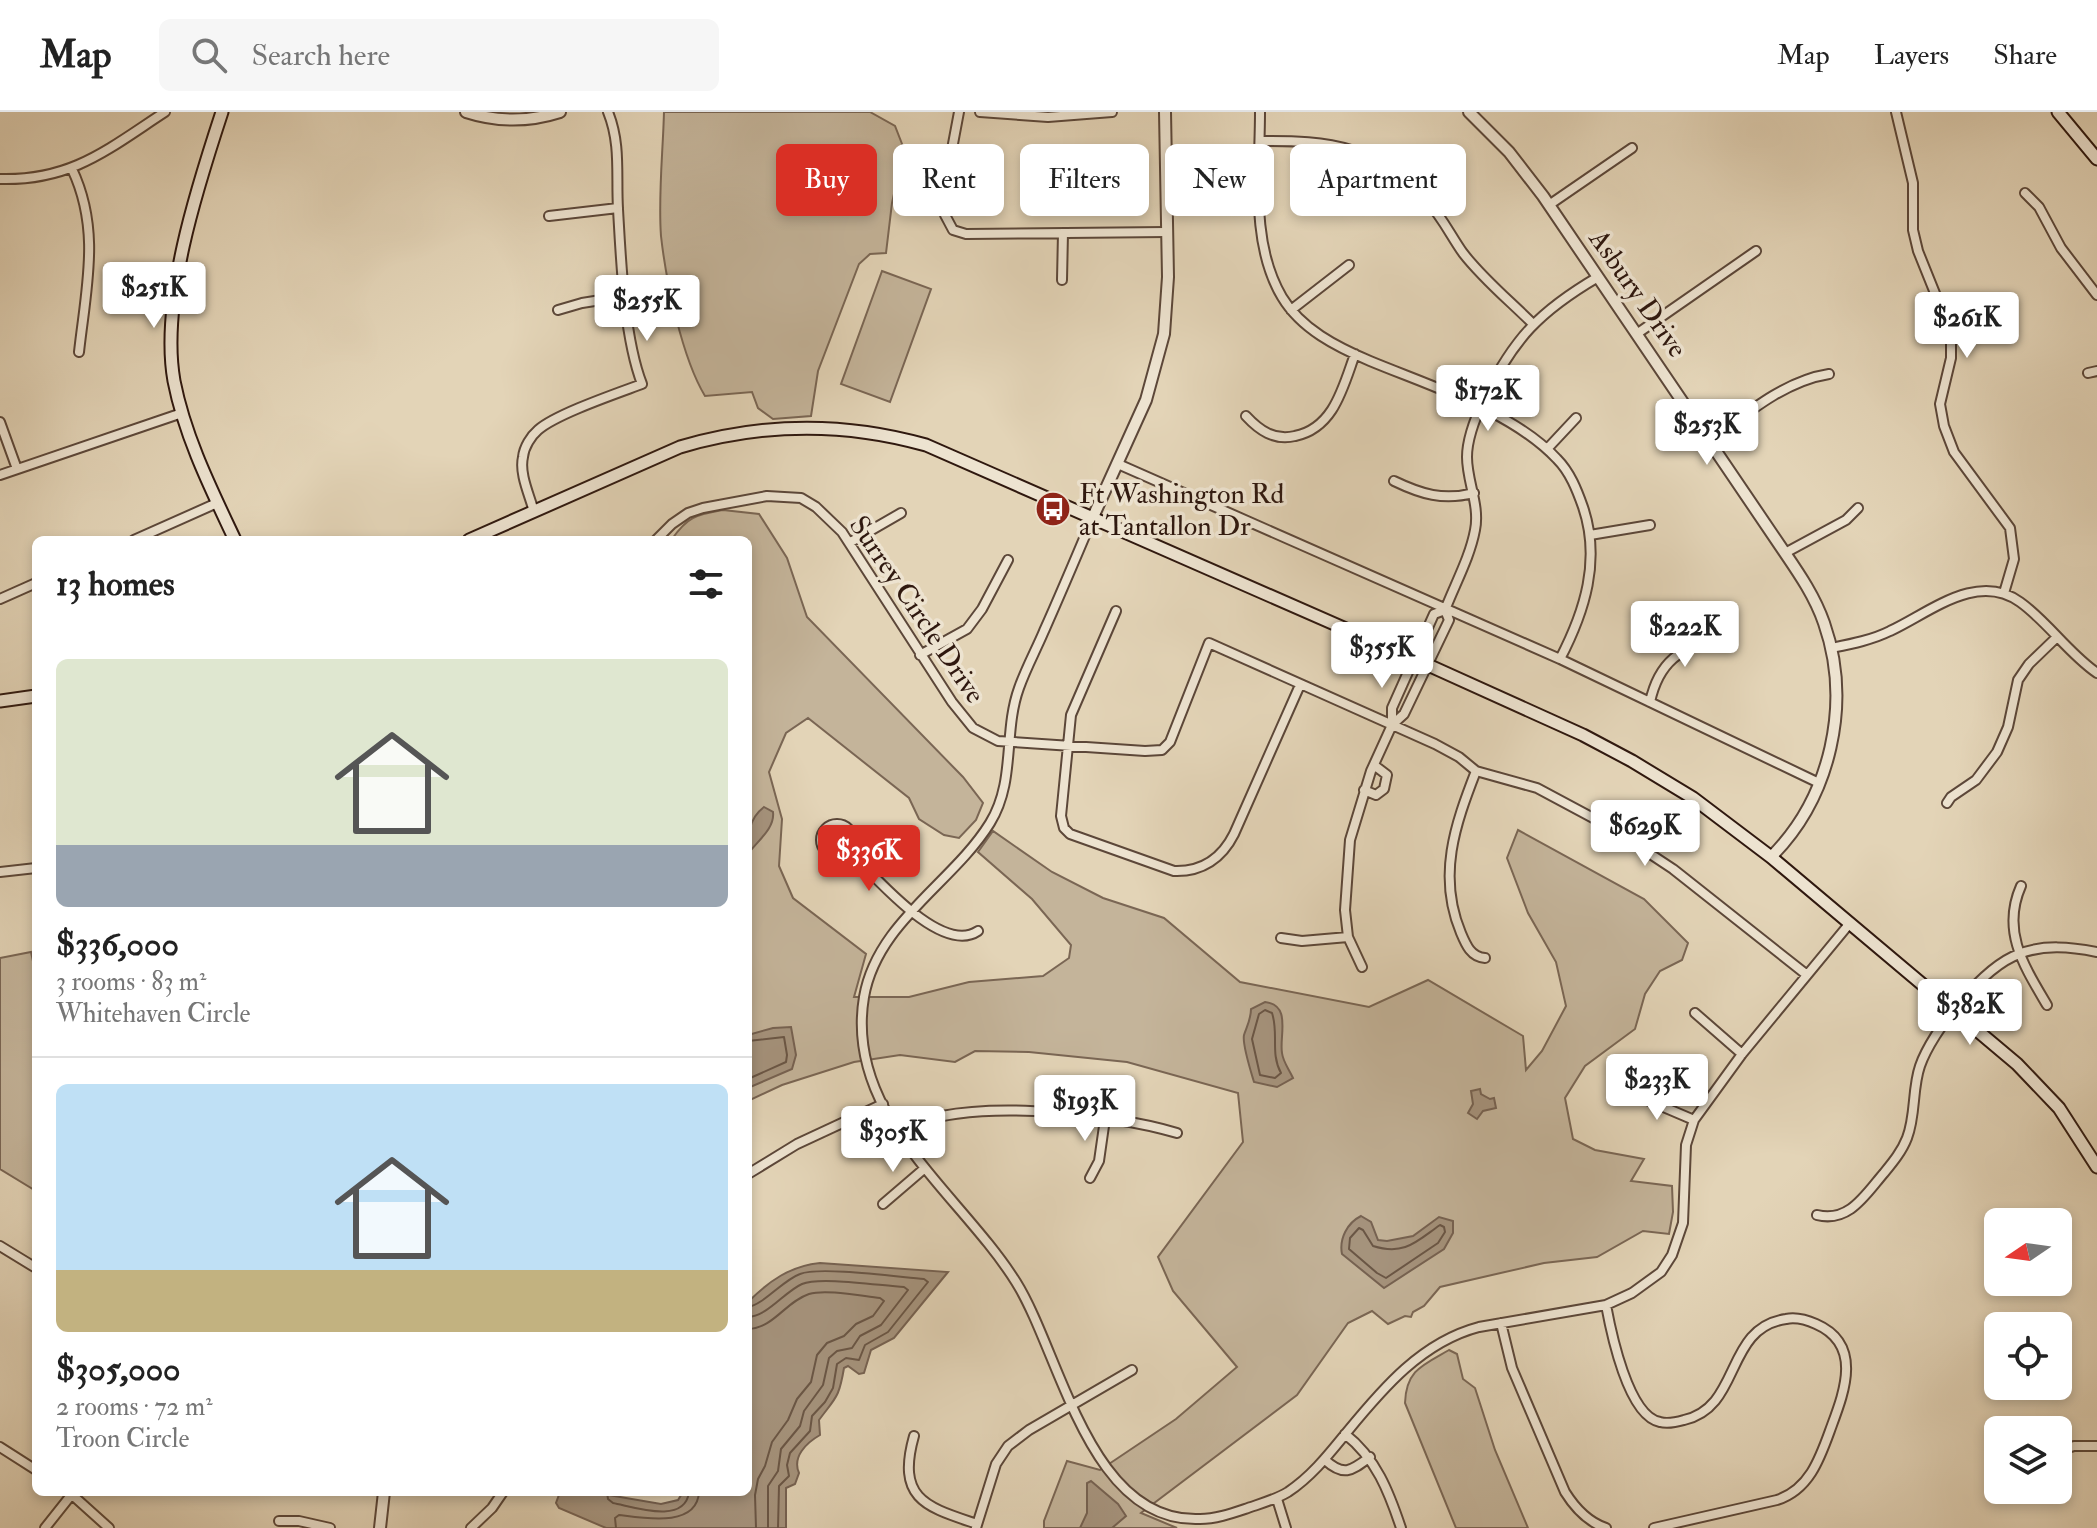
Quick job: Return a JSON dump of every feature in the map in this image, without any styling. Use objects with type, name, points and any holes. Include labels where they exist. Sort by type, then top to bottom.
[{"type":"main road","points":[[222,112],[191,218],[174,305],[173,368],[182,413],[233,536]]},
{"type":"main road","points":[[2058,112],[2097,159]]},
{"type":"main road","points":[[478,536],[680,447],[707,439],[756,431],[821,428],[883,434],[926,445],[1583,735],[1693,798],[1771,857],[1953,1009],[2045,1091],[2072,1125],[2097,1167]]},
{"type":"main road","points":[[0,701],[32,697]]},
{"type":"street","points":[[0,179],[41,178],[72,169],[165,112]]},
{"type":"street","points":[[466,112],[498,120],[535,118],[560,112]]},
{"type":"street","points":[[534,512],[522,458],[537,430],[642,384],[633,352],[626,296],[618,208],[618,152],[608,112]]},
{"type":"street","points":[[959,112],[942,202],[953,230],[966,234],[1166,232]]},
{"type":"street","points":[[980,112],[1048,117],[1112,112]]},
{"type":"street","points":[[1165,112],[1168,277],[1161,352],[1146,400],[1019,688],[1003,797],[990,823],[912,911],[882,951],[864,997],[862,1033],[875,1090],[897,1132],[1017,1283],[1088,1439],[1120,1483],[1143,1504],[1181,1518],[1211,1518],[1277,1499],[1325,1460],[1395,1378],[1416,1359],[1458,1334],[1501,1323],[1606,1305],[1652,1280],[1672,1255],[1683,1223],[1686,1145],[1694,1120],[1742,1054],[1850,923]]},
{"type":"street","points":[[1260,112],[1263,245],[1276,283],[1291,310],[1323,338],[1480,408],[1527,434],[1558,459],[1576,487],[1590,535],[1592,568],[1585,598],[1560,659]]},
{"type":"street","name":"Asbury Drive","points":[[1469,112],[1509,152],[1549,205],[1638,333],[1817,605],[1831,648],[1837,686],[1829,752],[1819,783],[1798,824],[1771,857]]},
{"type":"street","points":[[1896,112],[1913,183],[1913,230],[1918,251],[1951,333],[1951,358],[1941,393],[1944,426],[1954,452],[2010,528],[2014,559],[2004,593]]},
{"type":"street","points":[[1260,141],[1322,142],[1383,163],[1429,202],[1474,265],[1533,324]]},
{"type":"street","points":[[1549,205],[1632,148]]},
{"type":"street","points":[[72,169],[82,193],[91,231],[79,352]]},
{"type":"street","points":[[2025,193],[2039,207],[2061,248],[2097,295]]},
{"type":"street","points":[[549,216],[618,208]]},
{"type":"street","points":[[1062,280],[1063,233]]},
{"type":"street","points":[[1638,333],[1756,251]]},
{"type":"street","points":[[1291,310],[1349,265]]},
{"type":"street","points":[[1392,725],[1403,717],[1449,620],[1445,610],[1475,530],[1474,493],[1467,452],[1480,408],[1506,358],[1533,324],[1559,301],[1598,277]]},
{"type":"street","points":[[558,310],[626,296]]},
{"type":"street","points":[[1246,416],[1258,429],[1277,437],[1288,438],[1312,431],[1333,408],[1355,354]]},
{"type":"street","points":[[1710,441],[1791,386],[1829,374]]},
{"type":"street","points":[[0,475],[182,413]]},
{"type":"street","points":[[1547,449],[1576,418]]},
{"type":"street","points":[[0,422],[17,469]]},
{"type":"street","points":[[1118,464],[1560,659],[1819,783]]},
{"type":"street","points":[[1394,481],[1433,497],[1474,493]]},
{"type":"street","name":"Surrey Circle Drive","points":[[660,536],[688,513],[767,496],[801,498],[816,507],[835,524],[849,543],[920,655],[973,728],[998,741],[1151,752],[1165,748],[1209,643],[1450,752],[1476,771],[1537,788],[1620,833],[1673,869],[1807,975]]},
{"type":"street","points":[[143,536],[217,503]]},
{"type":"street","points":[[1785,553],[1846,520],[1858,508]]},
{"type":"street","points":[[849,543],[901,513]]},
{"type":"street","points":[[1590,535],[1650,525]]},
{"type":"street","points":[[920,655],[967,629],[982,609],[1008,560]]},
{"type":"street","points":[[0,599],[32,585]]},
{"type":"street","points":[[1831,648],[1887,633],[1963,594],[1986,591],[2004,593],[2029,609],[2097,673]]},
{"type":"street","points":[[1362,967],[1348,937],[1345,910],[1352,827],[1392,725],[1392,708],[1413,659],[1434,614],[1445,610]]},
{"type":"street","points":[[1116,611],[1071,715],[1061,816],[1067,831],[1178,872],[1193,870],[1214,861],[1229,846],[1300,685]]},
{"type":"street","points":[[1650,702],[1655,681],[1669,661],[1687,649],[1719,636]]},
{"type":"street","points":[[1947,803],[1976,780],[1997,752],[2008,727],[2021,674],[2057,637]]},
{"type":"street","points":[[1364,790],[1376,795],[1384,789],[1387,775],[1374,765]]},
{"type":"street","points":[[1476,771],[1455,828],[1449,876],[1450,894],[1460,931],[1473,954],[1485,958]]},
{"type":"street","points":[[837,824],[850,830],[853,839],[849,851],[839,856],[825,851],[821,836],[827,827],[837,824]]},
{"type":"street","points":[[849,851],[930,925],[951,935],[968,936],[978,931]]},
{"type":"street","points":[[0,872],[32,868]]},
{"type":"street","points":[[2021,886],[2012,920],[2014,942],[2047,1005]]},
{"type":"street","points":[[1281,938],[1302,941],[1348,937]]},
{"type":"street","points":[[1817,1215],[1837,1216],[1860,1203],[1899,1153],[1911,1127],[1917,1077],[1927,1048],[1953,1009],[1988,974],[2018,954],[2062,947],[2097,952]]},
{"type":"street","points":[[1695,1013],[1742,1054]]},
{"type":"street","points":[[1633,1094],[1694,1120]]},
{"type":"street","points":[[752,1172],[797,1144],[883,1104]]},
{"type":"street","points":[[897,1132],[920,1120],[960,1113],[1028,1111],[1105,1119],[1177,1133]]},
{"type":"street","points":[[1090,1178],[1099,1161],[1105,1119]]},
{"type":"street","points":[[883,1204],[925,1168]]},
{"type":"street","points":[[0,1246],[32,1266]]},
{"type":"street","points":[[1606,1305],[1624,1373],[1645,1413],[1659,1422],[1676,1422],[1706,1412],[1720,1394],[1753,1335],[1777,1321],[1791,1318],[1819,1325],[1835,1338],[1846,1363],[1846,1381],[1821,1456],[1802,1485],[1777,1500],[1654,1528]]},
{"type":"street","points":[[1501,1323],[1516,1379],[1565,1492],[1578,1510],[1601,1527]]},
{"type":"street","points":[[914,1436],[909,1470],[920,1499],[938,1511],[977,1526],[996,1464],[1008,1446],[1029,1430],[1132,1370]]},
{"type":"street","points":[[1345,1434],[1370,1457],[1401,1528]]},
{"type":"street","points":[[2072,1447],[2097,1446]]},
{"type":"street","points":[[0,1447],[32,1467]]},
{"type":"street","points":[[1325,1460],[1335,1469],[1343,1471],[1356,1467],[1370,1457]]},
{"type":"street","points":[[45,1528],[68,1496]]},
{"type":"street","points":[[73,1496],[109,1528]]},
{"type":"street","points":[[380,1528],[384,1496]]},
{"type":"street","points":[[477,1526],[500,1496]]},
{"type":"street","points":[[1277,1499],[1286,1528]]},
{"type":"street","points":[[279,1521],[299,1521],[330,1528]]},
{"type":"shaded area","points":[[664,112],[870,112],[895,126],[902,144],[893,144],[893,198],[886,253],[870,254],[859,264],[818,371],[811,416],[773,419],[758,408],[752,392],[705,396],[689,361],[676,319],[661,236]]},
{"type":"shaded area","points":[[882,271],[931,289],[890,402],[841,384]]},
{"type":"shaded area","points":[[723,510],[759,514],[787,558],[807,617],[963,777],[983,803],[976,820],[959,838],[944,835],[919,819],[909,798],[808,718],[786,733],[769,772],[782,819],[779,866],[793,898],[866,954],[854,997],[909,997],[969,982],[1043,976],[1069,958],[1071,945],[1032,899],[978,852],[993,831],[1052,872],[1103,898],[1164,918],[1240,982],[1369,1007],[1428,980],[1523,1036],[1526,1070],[1542,1051],[1566,1006],[1556,962],[1528,913],[1507,858],[1518,830],[1644,899],[1688,943],[1682,960],[1660,971],[1645,994],[1635,1029],[1585,1066],[1565,1098],[1573,1139],[1595,1150],[1644,1159],[1631,1181],[1672,1186],[1673,1212],[1669,1234],[1643,1231],[1597,1257],[1544,1263],[1440,1287],[1411,1317],[1405,1316],[1388,1324],[1372,1311],[1348,1323],[1297,1395],[1141,1513],[1177,1528],[1044,1528],[1067,1461],[1100,1470],[1176,1419],[1237,1367],[1173,1291],[1158,1257],[1243,1142],[1238,1093],[1127,1062],[1029,1052],[975,1051],[955,1062],[900,1055],[854,1062],[782,1085],[752,1099],[752,536],[674,536],[683,525],[706,513]]},
{"type":"shaded area","points":[[31,952],[32,957],[32,1189],[0,1169],[0,958]]},
{"type":"shaded area","points":[[1449,1350],[1457,1354],[1463,1379],[1475,1388],[1495,1450],[1528,1528],[1456,1528],[1405,1403],[1413,1376],[1424,1365]]},
{"type":"water","points":[[764,807],[773,812],[773,818],[752,849],[752,822]]},
{"type":"water","points":[[1265,1002],[1279,1009],[1283,1056],[1293,1078],[1277,1087],[1254,1082],[1244,1045],[1251,1009]]},
{"type":"water","points":[[791,1027],[796,1055],[792,1069],[752,1086],[752,1034]]},
{"type":"water","points":[[1480,1089],[1481,1094],[1494,1098],[1496,1108],[1483,1111],[1477,1119],[1468,1113],[1473,1104],[1471,1091]]},
{"type":"water","points":[[1361,1216],[1371,1222],[1378,1240],[1413,1236],[1439,1217],[1453,1221],[1453,1233],[1444,1249],[1384,1288],[1342,1254],[1345,1232]]},
{"type":"water","points":[[820,1263],[948,1272],[894,1338],[871,1350],[864,1373],[859,1374],[848,1366],[844,1368],[836,1397],[819,1420],[820,1435],[802,1451],[797,1461],[799,1473],[795,1484],[786,1488],[786,1528],[606,1528],[559,1508],[556,1503],[559,1496],[614,1496],[661,1504],[678,1500],[680,1496],[752,1496],[752,1298],[764,1287],[799,1267]]},
{"type":"water","points":[[1091,1481],[1118,1504],[1126,1516],[1112,1528],[1080,1528],[1087,1513],[1087,1483]]},
{"type":"place","name":"Ft Washington Rd at Tantallon Dr","points":[[1053,509]]}]
